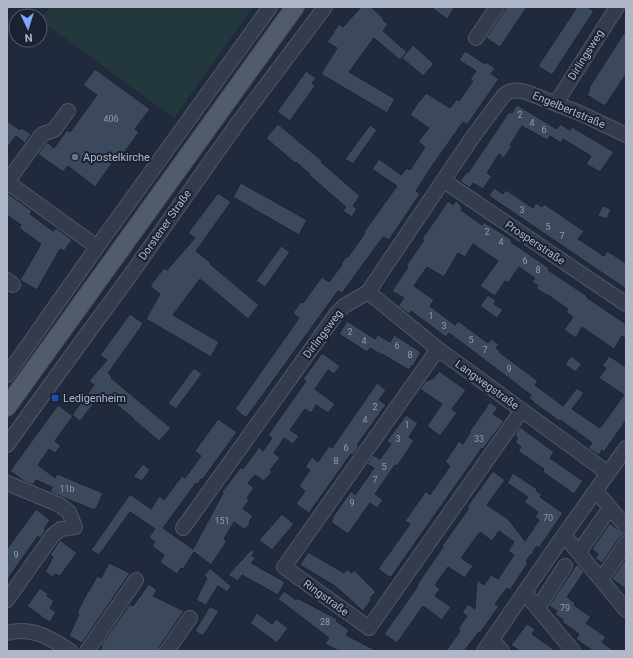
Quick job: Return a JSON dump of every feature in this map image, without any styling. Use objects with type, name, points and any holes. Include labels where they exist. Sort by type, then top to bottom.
[{"type":"main road","name":"Dorstener Straße","points":[[7,407],[295,7]]},
{"type":"street","points":[[7,374],[270,7]]},
{"type":"street","name":"Dorstener Straße","points":[[7,445],[126,281],[237,124],[325,7]]},
{"type":"street","points":[[476,38],[497,7]]},
{"type":"street","name":"Dirlingsweg","points":[[556,103],[614,8]]},
{"type":"street","name":"Dirlingsweg","points":[[183,528],[337,313],[344,306],[368,292],[472,138],[504,95],[511,90]]},
{"type":"street","name":"Engelbertstraße","points":[[511,90],[526,92],[556,103],[626,135]]},
{"type":"street","points":[[68,111],[54,130],[43,134],[40,137],[7,182],[97,247]]},
{"type":"street","name":"Prosperstraße","points":[[444,181],[626,304]]},
{"type":"street","name":"Langwegstraße","points":[[368,292],[438,349],[608,473]]},
{"type":"street","name":"Ringstraße","points":[[438,349],[284,568],[369,628],[522,410]]},
{"type":"street","points":[[502,651],[488,645],[626,448]]},
{"type":"street","points":[[7,483],[60,505],[69,512],[76,527],[61,529],[53,535],[7,600]]},
{"type":"street","points":[[596,491],[626,528]]},
{"type":"street","points":[[579,552],[610,508]]},
{"type":"street","points":[[564,535],[626,610]]},
{"type":"street","points":[[601,580],[626,543]]},
{"type":"street","points":[[538,608],[565,566]]},
{"type":"street","points":[[87,651],[136,580]]},
{"type":"street","points":[[525,593],[573,651]]},
{"type":"street","points":[[167,651],[190,618]]},
{"type":"street","points":[[7,632],[24,631],[39,633],[56,641],[70,651]]},
{"type":"green space","points":[[50,7],[253,7],[174,118],[48,26],[48,10]]},
{"type":"building","points":[[361,7],[371,7],[384,19],[383,20],[388,24],[383,31],[407,52],[400,60],[374,38],[349,72],[395,99],[387,113],[321,74],[337,48],[327,42],[339,24],[343,27]]},
{"type":"building","points":[[431,7],[455,7],[447,19]]},
{"type":"building","points":[[507,7],[527,7],[500,47],[486,38]]},
{"type":"building","points":[[577,7],[587,7],[594,11],[552,75],[538,66]]},
{"type":"building","points":[[626,30],[626,74],[605,106],[587,95],[590,89],[589,88]]},
{"type":"building","points":[[413,45],[434,64],[423,76],[402,58]]},
{"type":"building","points":[[465,51],[485,64],[486,62],[495,68],[491,74],[499,79],[467,125],[463,122],[432,166],[416,191],[420,194],[389,240],[383,237],[342,293],[338,291],[246,418],[235,409],[299,318],[293,313],[301,302],[303,303],[322,277],[329,282],[397,186],[372,169],[379,159],[401,175],[407,168],[410,170],[425,147],[418,142],[429,128],[410,115],[419,101],[426,93],[450,108],[457,99],[459,101],[473,81],[470,79],[476,71],[459,60]]},
{"type":"building","points":[[95,69],[150,109],[135,129],[139,132],[118,161],[115,159],[95,187],[68,166],[63,172],[38,154],[47,142],[54,148],[67,130],[70,132],[97,95],[83,85]]},
{"type":"building","points":[[306,71],[316,78],[312,83],[315,86],[290,121],[277,112]]},
{"type":"building","points":[[517,105],[557,129],[560,124],[570,130],[572,127],[614,152],[600,172],[586,164],[591,156],[563,139],[561,143],[550,136],[547,140],[522,126],[504,158],[499,154],[487,173],[492,176],[483,189],[473,183],[470,188],[460,181],[467,172],[468,173],[509,112],[512,113]]},
{"type":"building","points":[[7,121],[20,130],[22,128],[31,134],[25,143],[16,136],[7,148]]},
{"type":"building","points":[[278,124],[322,161],[321,162],[360,196],[353,206],[357,209],[352,217],[343,211],[346,207],[309,175],[310,174],[266,138]]},
{"type":"building","points":[[370,125],[377,130],[353,164],[345,159]]},
{"type":"building","points":[[241,183],[307,220],[299,235],[233,197]]},
{"type":"building","points":[[494,188],[503,194],[506,190],[533,208],[536,203],[542,207],[544,204],[584,231],[578,239],[604,256],[607,251],[626,263],[626,289],[489,196]]},
{"type":"building","points":[[7,193],[32,211],[30,214],[53,231],[56,228],[72,240],[64,251],[60,249],[37,290],[20,280],[41,244],[19,228],[21,225],[7,215]]},
{"type":"building","points":[[218,193],[231,202],[196,251],[259,305],[248,319],[200,279],[173,315],[219,342],[211,357],[146,319],[160,294],[150,286],[164,268],[167,270],[195,238],[188,233]]},
{"type":"building","points":[[456,200],[462,208],[461,210],[482,225],[484,222],[512,240],[511,242],[549,268],[548,270],[626,324],[626,339],[622,336],[614,349],[582,327],[576,338],[564,330],[573,317],[566,312],[568,309],[536,288],[538,286],[532,282],[535,278],[519,267],[508,283],[505,281],[495,296],[480,286],[498,261],[473,244],[465,257],[458,253],[444,277],[427,267],[414,286],[434,300],[430,306],[455,325],[458,321],[488,343],[491,339],[499,344],[496,348],[500,351],[499,352],[538,381],[535,385],[563,406],[577,388],[584,393],[572,409],[600,428],[624,395],[599,378],[606,368],[602,366],[609,356],[626,367],[626,420],[604,452],[602,450],[599,455],[588,448],[592,443],[533,402],[529,398],[531,395],[449,333],[446,337],[411,311],[409,314],[398,306],[404,298],[392,291],[408,267],[406,266],[424,240],[422,239],[448,201],[453,205]]},
{"type":"building","points":[[602,206],[611,209],[607,219],[598,216]]},
{"type":"building","points":[[281,246],[290,252],[265,287],[256,281]]},
{"type":"building","points":[[488,295],[496,301],[494,304],[503,310],[497,318],[480,306]]},
{"type":"building","points":[[130,314],[143,323],[108,373],[112,377],[111,378],[171,428],[159,441],[102,393],[80,421],[72,415],[94,385],[89,381],[107,360],[100,355]]},
{"type":"building","points":[[347,321],[375,339],[378,335],[390,342],[394,335],[421,352],[409,370],[370,348],[367,352],[339,334]]},
{"type":"building","points":[[322,353],[340,366],[334,374],[328,370],[315,389],[335,404],[328,413],[316,405],[311,413],[305,409],[290,430],[299,436],[293,444],[284,438],[274,453],[280,458],[270,470],[272,472],[264,481],[255,475],[248,483],[254,488],[247,498],[249,500],[243,509],[253,516],[249,522],[250,523],[245,530],[234,522],[224,539],[227,541],[211,565],[194,552],[183,569],[181,568],[177,574],[160,562],[164,555],[152,546],[155,542],[149,537],[155,529],[130,512],[99,555],[91,550],[130,494],[151,509],[159,496],[164,500],[182,476],[185,478],[201,456],[195,451],[218,419],[237,432],[202,480],[201,479],[198,484],[196,483],[163,528],[193,549],[223,493],[222,492],[241,467],[243,469],[259,447],[263,451],[272,438],[268,435],[306,381],[303,379]]},
{"type":"building","points":[[571,356],[582,364],[575,372],[565,364]]},
{"type":"building","points":[[194,368],[202,374],[176,409],[168,403]]},
{"type":"building","points":[[439,371],[466,390],[452,409],[457,413],[440,436],[427,426],[442,404],[420,389],[426,381],[434,378]]},
{"type":"building","points":[[377,383],[386,390],[379,400],[386,405],[357,445],[359,446],[353,455],[351,454],[309,513],[296,504],[305,491],[299,486],[310,470],[305,467],[312,457],[318,462],[329,446],[332,448]]},
{"type":"building","points":[[490,402],[498,408],[493,414],[504,421],[483,449],[482,448],[391,577],[388,576],[378,569],[410,524],[405,521],[426,491],[430,495],[450,466],[445,462],[459,441],[463,444]]},
{"type":"building","points":[[58,405],[73,416],[55,441],[61,446],[55,453],[49,449],[38,465],[55,478],[57,474],[103,493],[96,509],[92,509],[50,492],[52,487],[36,480],[33,485],[24,481],[10,471]]},
{"type":"building","points":[[406,415],[418,423],[409,437],[414,441],[375,494],[383,500],[377,508],[370,503],[348,534],[331,522],[333,519],[332,518],[351,491],[355,495],[374,468],[367,464],[373,455],[380,459],[391,444],[387,441]]},
{"type":"building","points":[[520,427],[554,452],[550,458],[583,481],[574,494],[543,472],[544,469],[518,451],[521,447],[515,442],[518,438],[515,435]]},
{"type":"building","points":[[143,464],[150,470],[142,481],[133,477]]},
{"type":"building","points":[[493,471],[505,480],[487,505],[508,519],[525,541],[539,520],[535,517],[538,512],[524,502],[528,497],[507,483],[513,473],[537,489],[536,490],[542,495],[540,497],[563,513],[539,548],[537,546],[533,551],[534,553],[532,555],[531,554],[526,561],[528,563],[510,590],[507,588],[495,604],[499,606],[480,633],[479,632],[464,651],[446,651],[460,631],[458,629],[467,616],[462,613],[468,604],[475,609],[477,580],[484,585],[491,575],[498,579],[514,555],[508,551],[514,542],[499,531],[492,541],[480,532],[461,558],[473,566],[465,578],[448,567],[435,585],[440,589],[435,596],[451,607],[442,620],[423,606],[397,643],[384,634],[418,586],[417,585],[443,547],[442,546],[469,508],[467,507]]},
{"type":"building","points":[[36,509],[50,520],[44,529],[46,530],[40,538],[38,536],[7,580],[7,549]]},
{"type":"building","points":[[282,514],[294,524],[272,550],[259,540]]},
{"type":"building","points":[[610,523],[624,535],[619,538],[602,563],[595,558],[598,554],[592,549]]},
{"type":"building","points":[[60,540],[77,553],[60,576],[55,574],[53,577],[45,572],[53,557],[50,555]]},
{"type":"building","points":[[251,550],[254,552],[252,556],[256,558],[251,563],[285,582],[278,595],[242,575],[238,581],[228,575]]},
{"type":"building","points":[[308,552],[344,573],[347,569],[352,573],[354,570],[376,592],[370,598],[372,599],[363,611],[335,586],[300,565]]},
{"type":"building","points":[[626,558],[626,589],[612,579]]},
{"type":"building","points":[[109,563],[130,573],[82,643],[69,636],[79,614],[77,613],[88,591],[97,576],[101,578]]},
{"type":"building","points":[[577,564],[584,572],[567,597],[575,603],[574,605],[591,617],[586,623],[606,637],[602,642],[614,651],[593,651],[576,639],[579,634],[562,622],[563,620],[555,614],[557,611],[549,606]]},
{"type":"building","points":[[210,568],[231,586],[227,592],[218,586],[206,605],[196,600],[207,578],[204,576]]},
{"type":"building","points":[[149,584],[157,590],[153,596],[184,611],[160,646],[159,651],[100,651],[101,645],[130,604],[133,606]]},
{"type":"building","points":[[40,588],[54,601],[50,608],[56,612],[50,622],[27,606]]},
{"type":"building","points":[[284,591],[296,600],[297,598],[337,619],[336,621],[349,630],[346,635],[377,651],[339,651],[325,644],[329,638],[278,599]]},
{"type":"building","points":[[210,606],[219,611],[203,636],[195,631]]},
{"type":"building","points":[[257,613],[272,624],[276,619],[288,628],[277,643],[250,623]]},
{"type":"building","points":[[527,624],[535,629],[532,634],[556,651],[520,651],[511,645]]},
{"type":"place","name":"Apostelkirche","points":[[75,157]]},
{"type":"place","name":"Ledigenheim","points":[[55,398]]}]
